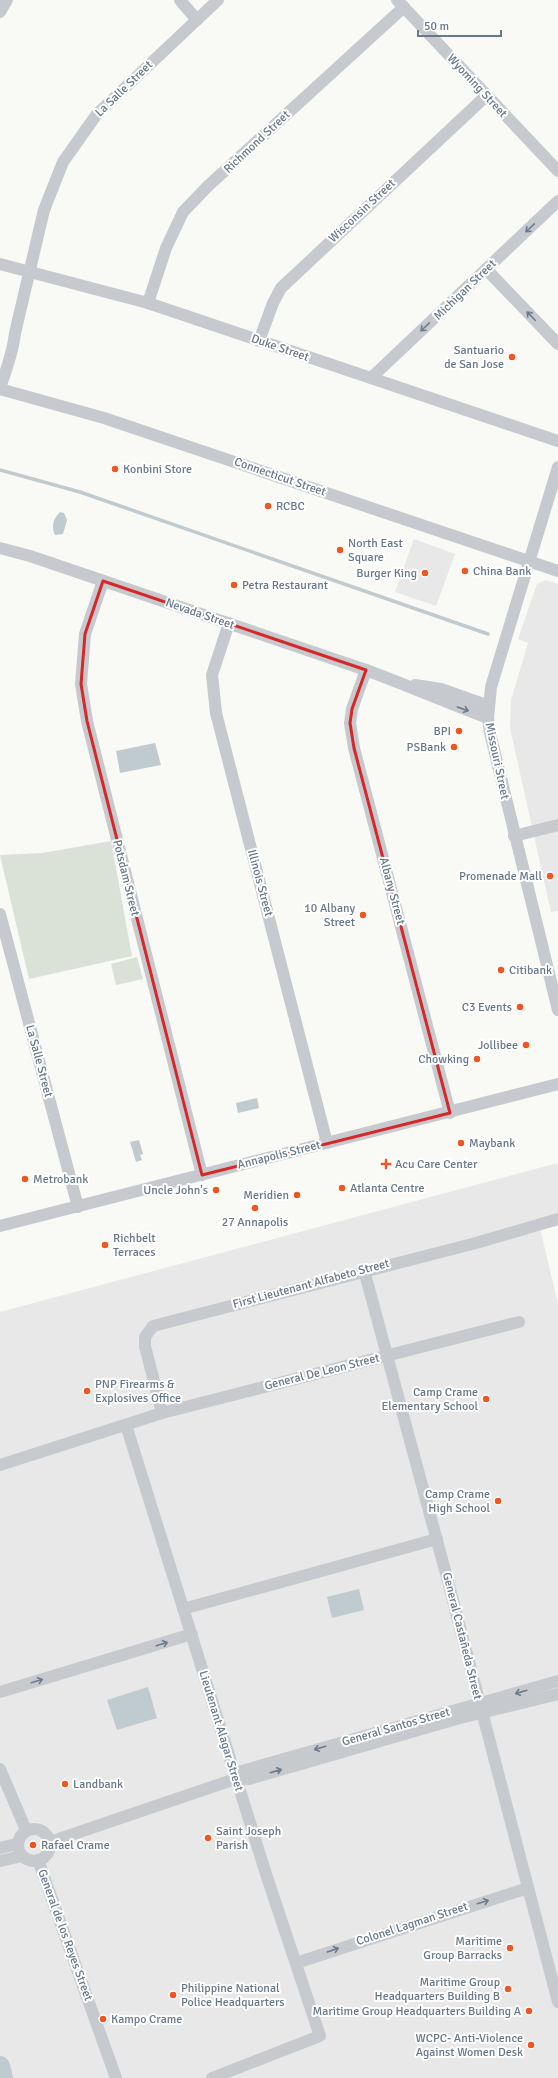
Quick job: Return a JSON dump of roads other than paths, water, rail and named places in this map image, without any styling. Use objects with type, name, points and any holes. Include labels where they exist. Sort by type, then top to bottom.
[{"type":"street","points":[[0,12],[8,0]]},
{"type":"street","points":[[180,0],[198,20]]},
{"type":"street","name":"La Salle Street","points":[[0,389],[7,363],[13,352],[15,333],[44,210],[63,162],[97,114],[218,0]]},
{"type":"street","name":"Wyoming Street","points":[[400,4],[558,171]]},
{"type":"street","name":"Richmond Street","points":[[148,302],[166,248],[184,212],[208,186],[400,4]]},
{"type":"street","name":"Wisconsin Street","points":[[259,341],[273,302],[281,288],[486,96]]},
{"type":"street","name":"Michigan Street","points":[[371,378],[558,201]]},
{"type":"street","name":"Duke Street","points":[[0,264],[148,302],[259,341],[558,441]]},
{"type":"street","points":[[486,269],[558,344]]},
{"type":"street","name":"Connecticut Street","points":[[0,389],[104,418],[558,571]]},
{"type":"street","name":"Missouri Street","points":[[558,468],[491,687],[488,718],[490,733],[514,836],[558,1010]]},
{"type":"street","name":"Nevada Street","points":[[0,548],[30,556],[366,670],[400,682],[438,700],[488,718]]},
{"type":"street","name":"Potsdam Street","points":[[103,581],[85,634],[81,684],[87,721],[202,1175]]},
{"type":"street","name":"Illinois Street","points":[[229,623],[212,675],[216,713],[327,1143]]},
{"type":"street","name":"Albany Street","points":[[366,670],[351,716],[350,723],[354,748],[450,1113]]},
{"type":"street","name":"Nevada Street","points":[[400,682],[441,689],[489,706]]},
{"type":"street","points":[[514,836],[558,825]]},
{"type":"street","name":"La Salle Street","points":[[0,914],[78,1207]]},
{"type":"street","name":"Annapolis Street","points":[[0,1226],[450,1113],[558,1084]]},
{"type":"street","name":"First Lieutenant Alfabeto Street","points":[[162,1413],[145,1346],[145,1337],[153,1326],[364,1270],[476,1243],[558,1219]]},
{"type":"street","name":"General Castañeda Street","points":[[364,1270],[437,1539],[558,2002]]},
{"type":"street","name":"General De Leon Street","points":[[0,1465],[162,1413],[519,1322]]},
{"type":"street","name":"Lieutenant Alagar Street","points":[[126,1425],[183,1609],[320,2036],[212,2078]]},
{"type":"street","points":[[183,1609],[437,1539]]},
{"type":"street","points":[[0,1692],[192,1634]]},
{"type":"street","name":"General Santos Street","points":[[50,1842],[237,1778],[242,1771],[480,1708],[558,1681]]},
{"type":"street","name":"General Santos Street","points":[[480,1708],[558,1694]]},
{"type":"street","points":[[0,1769],[26,1830]]},
{"type":"street","points":[[32,1828],[41,1830],[46,1834],[50,1842],[46,1855],[38,1860],[29,1860],[22,1856],[17,1844],[21,1834],[32,1828]]},
{"type":"street","points":[[0,1848],[17,1844]]},
{"type":"street","points":[[0,1861],[22,1856]]},
{"type":"street","name":"General de los Reyes Street","points":[[38,1860],[116,2078]]},
{"type":"street","name":"Colonel Lagman Street","points":[[296,1962],[528,1888]]},
{"type":"waterway","points":[[0,470],[80,492],[488,634]]},
{"type":"waterway","points":[[0,2066],[3,2078]]},
{"type":"place","name":"Santuario de San Jose","points":[[512,357]]},
{"type":"place","name":"Konbini Store","points":[[115,469]]},
{"type":"place","name":"RCBC","points":[[268,506]]},
{"type":"place","name":"North East Square","points":[[340,550]]},
{"type":"place","name":"China Bank","points":[[465,571]]},
{"type":"place","name":"Burger King","points":[[425,573]]},
{"type":"place","name":"Petra Restaurant","points":[[234,585]]},
{"type":"place","name":"BPI","points":[[459,731]]},
{"type":"place","name":"PSBank","points":[[454,747]]},
{"type":"place","name":"Promenade Mall","points":[[550,876]]},
{"type":"place","name":"10 Albany Street","points":[[363,915]]},
{"type":"place","name":"Citibank","points":[[501,970]]},
{"type":"place","name":"C3 Events","points":[[520,1007]]},
{"type":"place","name":"Jollibee","points":[[526,1045]]},
{"type":"place","name":"Chowking","points":[[477,1059]]},
{"type":"place","name":"Maybank","points":[[461,1143]]},
{"type":"place","name":"Acu Care Center","points":[[386,1164]]},
{"type":"place","name":"Metrobank","points":[[25,1179]]},
{"type":"place","name":"Atlanta Centre","points":[[342,1188]]},
{"type":"place","name":"Uncle John's","points":[[216,1190]]},
{"type":"place","name":"Meridien","points":[[297,1195]]},
{"type":"place","name":"27 Annapolis","points":[[255,1208]]},
{"type":"place","name":"Richbelt Terraces","points":[[105,1245]]},
{"type":"place","name":"PNP Firearms & Explosives Office","points":[[87,1391]]},
{"type":"place","name":"Camp Crame Elementary School","points":[[486,1399]]},
{"type":"place","name":"Camp Crame High School","points":[[498,1501]]},
{"type":"place","name":"Landbank","points":[[65,1784]]},
{"type":"place","name":"Saint Joseph Parish","points":[[208,1838]]},
{"type":"place","name":"Rafael Crame","points":[[33,1845]]},
{"type":"place","name":"Maritime Group Barracks","points":[[510,1948]]},
{"type":"place","name":"Maritime Group Headquarters Building B","points":[[508,1989]]},
{"type":"place","name":"Philippine National Police Headquarters","points":[[173,1995]]},
{"type":"place","name":"Maritime Group Headquarters Building A","points":[[529,2011]]},
{"type":"place","name":"Kampo Crame","points":[[103,2019]]},
{"type":"place","name":"WCPC- Anti-Violence Against Women Desk","points":[[531,2045]]}]
